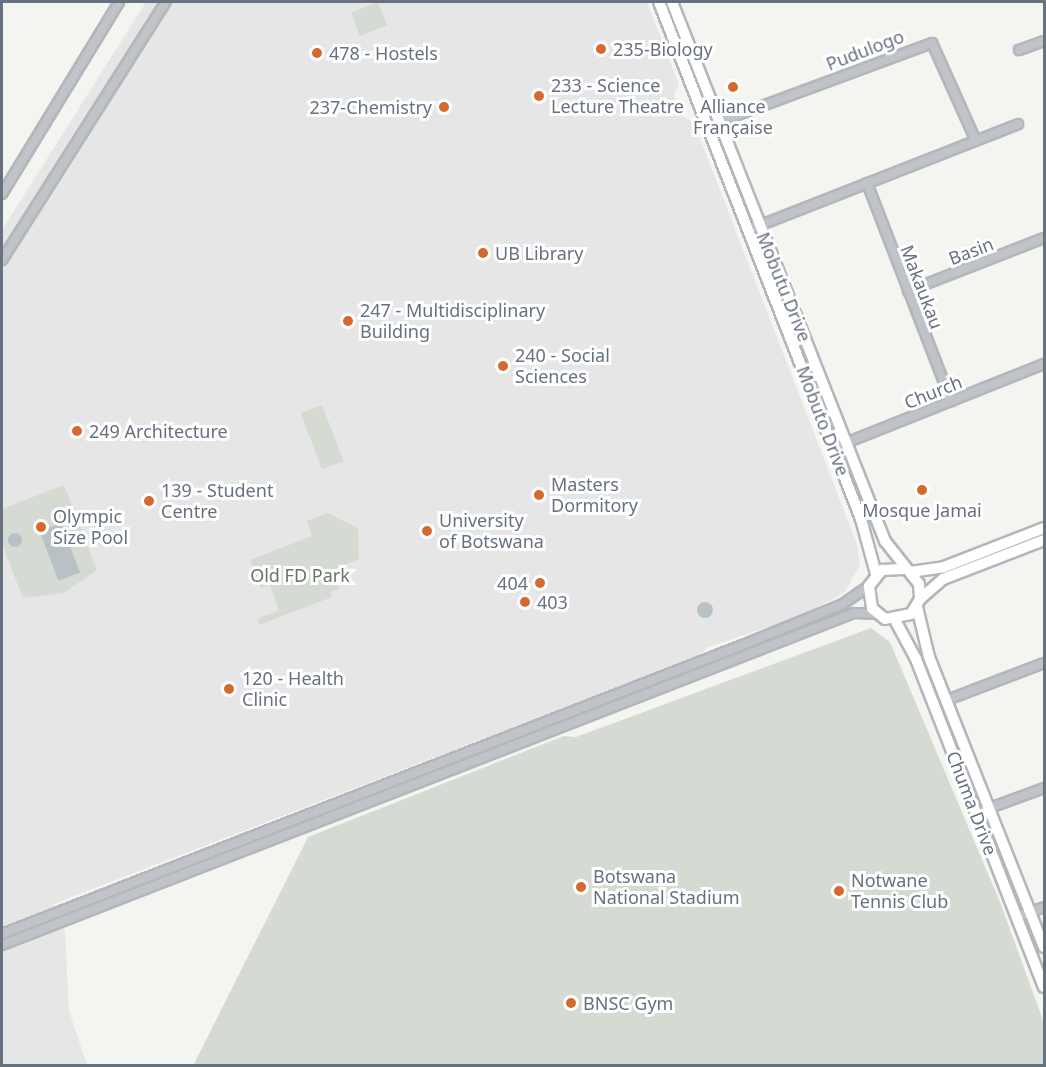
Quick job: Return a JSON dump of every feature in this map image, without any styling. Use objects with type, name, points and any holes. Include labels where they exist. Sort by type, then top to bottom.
[{"type":"main road","name":"Mobuto Drive","points":[[662,2],[700,107],[833,448],[876,574]]},
{"type":"main road","name":"Mobutu Drive","points":[[672,2],[885,541],[907,571]]},
{"type":"main road","points":[[700,107],[711,102]]},
{"type":"main road","points":[[1044,528],[944,567],[876,574],[869,586],[869,601],[877,614],[895,620],[918,603],[943,579],[1044,540]]},
{"type":"main road","points":[[907,571],[918,603]]},
{"type":"main road","name":"Chuma Drive","points":[[918,603],[921,635],[1044,947]]},
{"type":"main road","name":"Chuma Drive","points":[[895,620],[976,813],[1044,987]]},
{"type":"street","points":[[2,194],[119,2]]},
{"type":"street","points":[[2,260],[166,2]]},
{"type":"street","points":[[1019,51],[1044,41]]},
{"type":"street","name":"Pudulogo","points":[[708,126],[932,43],[939,49],[976,141]]},
{"type":"street","points":[[748,230],[1018,124]]},
{"type":"street","name":"Makaukau","points":[[867,183],[951,401]]},
{"type":"street","name":"Basin","points":[[908,291],[1044,238]]},
{"type":"street","name":"Church","points":[[833,448],[1044,364]]},
{"type":"street","points":[[2,934],[750,642],[843,604],[869,586]]},
{"type":"street","points":[[2,945],[854,613],[877,614]]},
{"type":"street","points":[[947,700],[1044,663]]},
{"type":"street","points":[[976,813],[1044,788]]},
{"type":"street","points":[[206,853],[209,863]]},
{"type":"street","points":[[78,904],[83,915]]},
{"type":"street","points":[[1017,917],[1044,907]]},
{"type":"shaded area","name":"University of Botswana","points":[[146,2],[647,2],[679,85],[674,94],[682,115],[694,123],[857,544],[860,565],[844,593],[798,617],[708,647],[699,656],[53,904],[65,931],[69,1011],[87,1065],[2,1065],[2,230]]},
{"type":"shaded area","points":[[61,523],[80,572],[59,581],[40,531]]},
{"type":"shaded area","points":[[12,533],[18,533],[22,540],[18,547],[12,547],[8,543],[8,537]]},
{"type":"shaded area","points":[[705,602],[713,610],[705,618],[697,610]]},
{"type":"green space","points":[[378,2],[387,25],[360,36],[351,12]]},
{"type":"green space","points":[[322,405],[344,461],[322,469],[301,413]]},
{"type":"green space","name":"Olympic Size Pool","points":[[64,485],[97,570],[64,593],[23,598],[2,544],[2,509]]},
{"type":"green space","name":"Old FD Park","points":[[328,513],[358,528],[359,559],[332,570],[339,589],[330,592],[332,597],[259,625],[257,619],[279,610],[270,585],[261,588],[250,560],[312,536],[307,521]]},
{"type":"green space","points":[[871,628],[890,642],[1000,902],[1044,1023],[1044,1065],[193,1066],[308,837],[564,736],[576,737]]},
{"type":"place","name":"235-Biology","points":[[601,49]]},
{"type":"place","name":"478 - Hostels","points":[[317,53]]},
{"type":"place","name":"Alliance Française","points":[[733,87]]},
{"type":"place","name":"233 - Science Lecture Theatre","points":[[539,96]]},
{"type":"place","name":"237-Chemistry","points":[[444,107]]},
{"type":"place","name":"UB Library","points":[[483,253]]},
{"type":"place","name":"247 - Multidisciplinary Building","points":[[348,321]]},
{"type":"place","name":"240 - Social Sciences","points":[[503,366]]},
{"type":"place","name":"249 Architecture","points":[[77,431]]},
{"type":"place","name":"Mosque Jamai","points":[[922,490]]},
{"type":"place","name":"Masters Dormitory","points":[[539,495]]},
{"type":"place","name":"139 - Student Centre","points":[[149,501]]},
{"type":"place","name":"Olympic Size Pool","points":[[41,527]]},
{"type":"place","name":"University of Botswana","points":[[427,531]]},
{"type":"place","name":"404","points":[[540,583]]},
{"type":"place","name":"403","points":[[525,602]]},
{"type":"place","name":"120 - Health Clinic","points":[[229,689]]},
{"type":"place","name":"Botswana National Stadium","points":[[581,887]]},
{"type":"place","name":"Notwane Tennis Club","points":[[839,891]]},
{"type":"place","name":"BNSC Gym","points":[[571,1003]]}]
